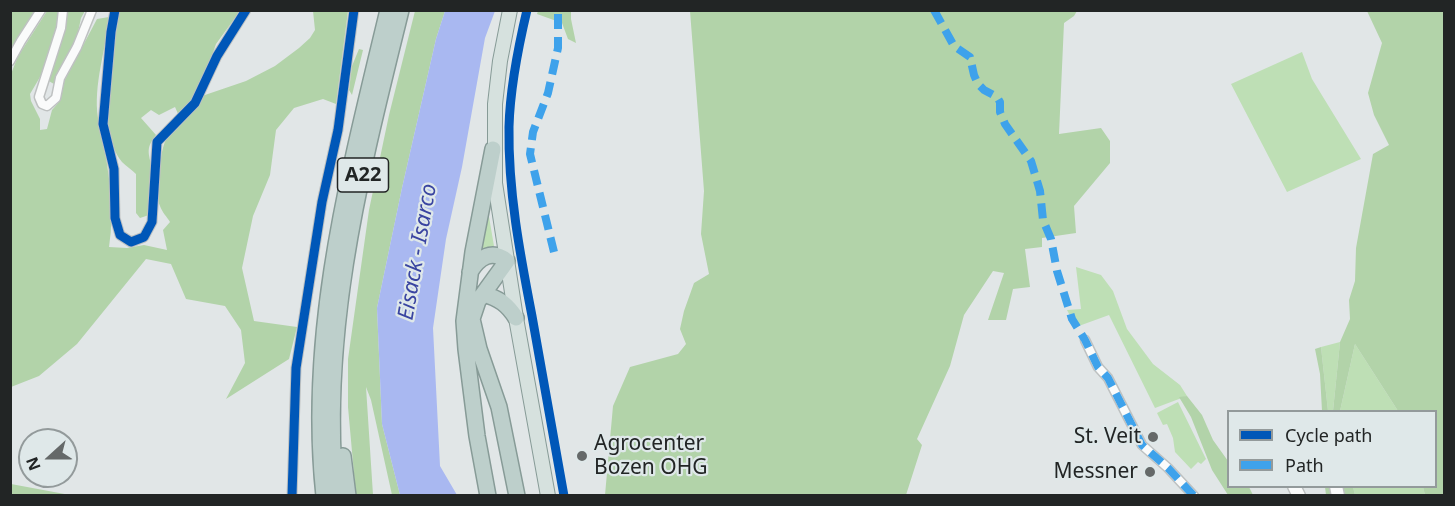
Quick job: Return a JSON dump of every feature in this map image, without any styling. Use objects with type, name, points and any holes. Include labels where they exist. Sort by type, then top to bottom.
[{"type":"highway","name":"A22","points":[[324,495],[320,432],[323,344],[330,279],[342,211],[388,10]]},
{"type":"highway","name":"A22","points":[[336,495],[333,416],[336,342],[343,276],[354,215],[401,10]]},
{"type":"highway","points":[[488,495],[477,436],[464,335],[470,272],[493,149]]},
{"type":"highway","points":[[470,272],[475,263],[486,256],[496,255],[507,261],[475,307],[473,327],[499,407],[517,495]]},
{"type":"highway","points":[[483,294],[505,303],[516,318]]},
{"type":"highway","points":[[336,342],[342,446],[348,495]]},
{"type":"highway","points":[[314,495],[314,473],[320,432]]},
{"type":"main road","points":[[510,10],[500,61],[493,149],[498,208],[548,495]]},
{"type":"street","points":[[10,61],[41,10]]},
{"type":"street","points":[[63,10],[61,28],[39,97],[42,104],[47,106],[56,98],[60,78],[78,47],[92,10]]},
{"type":"street","points":[[115,10],[104,87],[103,124],[114,169],[115,218],[120,235],[130,242],[144,237],[152,222],[157,142],[195,103],[218,56],[246,10]]},
{"type":"street","points":[[292,495],[296,368],[322,202],[338,130],[354,10]]},
{"type":"street","points":[[1085,340],[1098,367],[1108,378],[1142,445],[1194,495]]},
{"type":"green space","points":[[11,11],[38,11],[11,53]]},
{"type":"green space","points":[[47,11],[59,12],[58,24],[43,72],[30,94],[40,119],[40,130],[47,129],[52,110],[59,102],[61,87],[97,19],[109,17],[98,80],[97,106],[110,191],[109,247],[127,248],[144,245],[167,250],[163,230],[170,222],[161,208],[158,182],[160,161],[167,138],[191,113],[202,96],[246,81],[275,66],[299,48],[315,30],[313,11],[348,11],[336,104],[323,99],[294,108],[276,130],[270,175],[253,216],[242,268],[254,321],[297,327],[289,359],[226,399],[245,363],[241,330],[225,306],[186,299],[171,264],[146,259],[77,344],[39,376],[11,387],[11,74],[18,56]]},
{"type":"green space","points":[[68,11],[85,11],[81,18],[75,47],[54,84],[47,80],[65,28]]},
{"type":"green space","points":[[119,11],[240,11],[216,44],[192,103],[179,116],[175,107],[159,115],[151,110],[141,118],[156,135],[149,148],[152,187],[149,215],[140,218],[136,213],[136,174],[122,162],[113,146],[107,109],[110,68]]},
{"type":"green space","points":[[415,11],[445,11],[436,39],[377,308],[382,424],[400,495],[392,495],[371,400],[366,387],[373,495],[356,496],[348,407],[348,359],[369,210],[389,115]]},
{"type":"green space","points":[[538,11],[571,11],[576,43],[568,39],[562,23],[537,14]]},
{"type":"green space","points":[[690,11],[1077,11],[1064,23],[1059,134],[1101,128],[1110,141],[1110,163],[1074,206],[1076,233],[1042,238],[1042,247],[1025,249],[1030,287],[1013,289],[1006,320],[988,320],[1004,273],[993,271],[964,315],[950,366],[917,439],[922,445],[906,495],[605,495],[613,406],[630,367],[678,354],[686,344],[680,329],[694,283],[709,274],[701,234],[704,191]]},
{"type":"green space","points":[[1367,11],[1444,11],[1444,495],[1425,495],[1423,488],[1437,488],[1437,410],[1397,410],[1355,344],[1340,410],[1333,410],[1340,342],[1350,319],[1349,300],[1355,281],[1356,248],[1373,154],[1389,145],[1374,115],[1368,93],[1382,43]]},
{"type":"green space","points":[[359,49],[363,50],[352,95],[349,90],[352,66]]},
{"type":"green space","points":[[1302,52],[1312,79],[1361,159],[1287,192],[1231,84]]},
{"type":"green space","points":[[487,205],[494,246],[477,250]]},
{"type":"green space","points":[[1076,267],[1101,275],[1113,291],[1127,329],[1153,364],[1180,385],[1187,396],[1155,408],[1109,315],[1076,327],[1067,310],[1081,309]]},
{"type":"green space","points":[[1340,342],[1333,410],[1328,410],[1321,347]]},
{"type":"green space","points":[[1355,344],[1397,410],[1340,410]]},
{"type":"green space","points":[[1321,347],[1328,410],[1322,410],[1320,374],[1315,349]]},
{"type":"green space","points":[[1187,396],[1202,415],[1213,440],[1227,460],[1227,488],[1250,488],[1253,495],[1228,495],[1212,470],[1191,417],[1179,397]]},
{"type":"green space","points":[[1178,402],[1206,459],[1201,464],[1198,462],[1191,469],[1175,452],[1173,438],[1167,424],[1163,425],[1157,413]]},
{"type":"green space","points":[[11,484],[18,485],[18,488],[32,488],[70,495],[11,495]]},
{"type":"green space","points":[[1325,488],[1353,488],[1355,495],[1326,495]]},
{"type":"green space","points":[[1353,488],[1423,488],[1425,495],[1355,495]]},
{"type":"water","name":"Eisack - Isarco","points":[[445,11],[495,11],[485,38],[462,167],[446,239],[433,328],[440,466],[457,495],[400,495],[382,424],[377,308],[436,39]]},
{"type":"marked path","points":[[554,252],[530,154],[533,132],[548,93],[558,48],[558,10]]},
{"type":"marked path","points":[[934,10],[954,46],[970,57],[978,84],[997,97],[1005,124],[1031,161],[1040,191],[1043,220],[1051,239],[1057,271],[1072,319],[1098,367],[1108,378],[1142,445],[1194,496]]},
{"type":"cycle path","points":[[115,10],[103,124],[114,169],[115,218],[120,235],[131,242],[144,237],[152,222],[157,142],[195,103],[217,56],[246,10]]},
{"type":"cycle path","points":[[292,496],[296,368],[322,202],[338,130],[354,10]]},
{"type":"cycle path","points":[[527,10],[511,98],[510,175],[519,246],[564,496]]},
{"type":"place","name":"St. Veit","points":[[1153,437]]},
{"type":"place","name":"Agrocenter Bozen OHG","points":[[582,456]]},
{"type":"place","name":"Messner","points":[[1150,472]]}]
